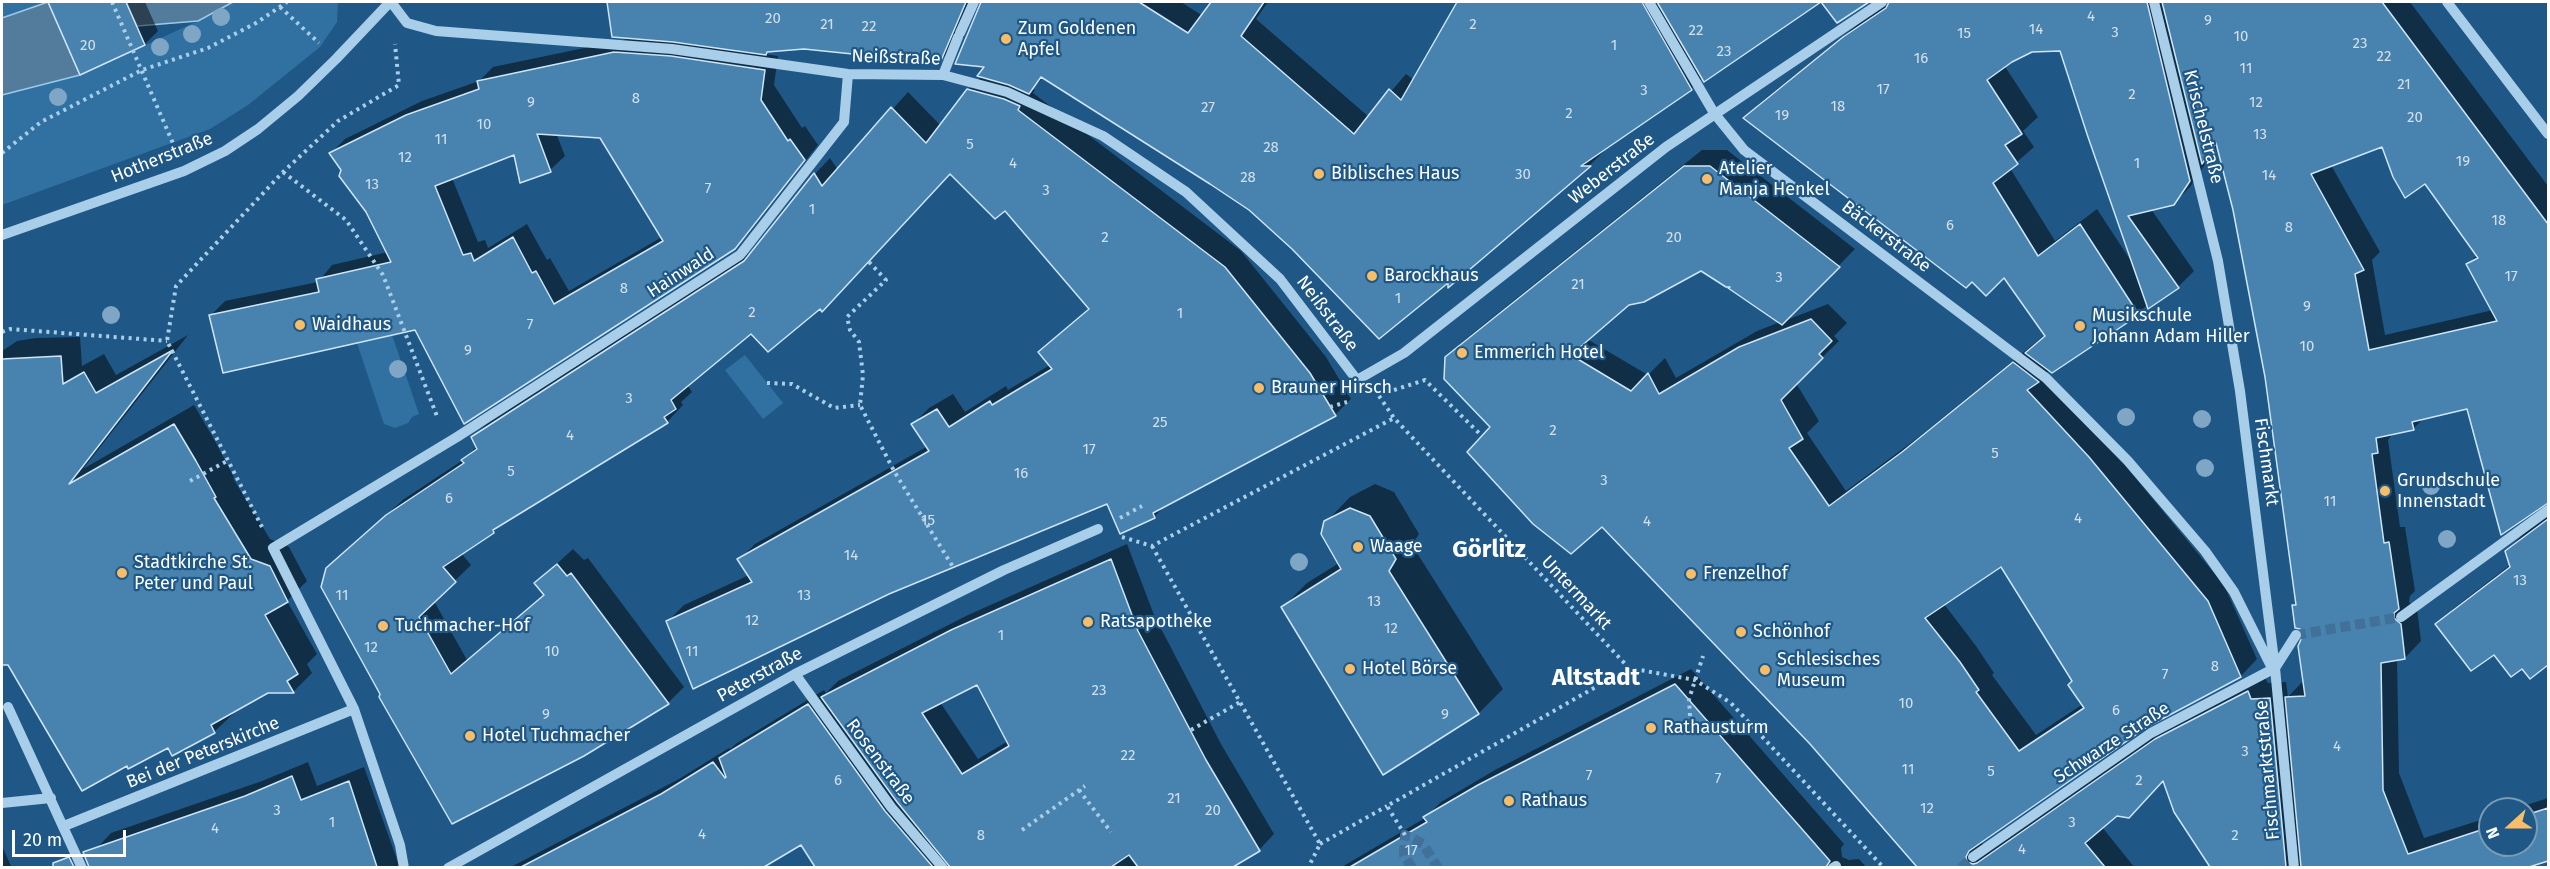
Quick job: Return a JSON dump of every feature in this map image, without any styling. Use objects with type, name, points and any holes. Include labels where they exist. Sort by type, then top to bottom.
[{"type":"street","name":"Hotherstraße","points":[[2,234],[184,171],[225,151],[258,129],[336,59],[391,2]]},
{"type":"street","name":"Neißstraße","points":[[391,2],[407,22],[419,28],[436,31],[672,49],[848,74],[943,75],[1008,92],[1103,136],[1176,186],[1280,279],[1357,380],[1370,373]]},
{"type":"street","points":[[943,75],[974,2]]},
{"type":"street","name":"Bäckerstraße","points":[[1649,2],[1714,113],[1744,150],[2046,378],[2128,461],[2205,551],[2234,592],[2272,668],[2275,668]]},
{"type":"street","name":"Weberstraße","points":[[1370,373],[1409,349],[1666,147],[1882,2]]},
{"type":"street","name":"Krischelstraße","points":[[2154,2],[2218,261]]},
{"type":"street","points":[[2447,2],[2548,134]]},
{"type":"street","name":"Hainwald","points":[[447,443],[740,255],[844,122],[848,74]]},
{"type":"street","name":"Fischmarkt","points":[[2218,261],[2240,391],[2275,668]]},
{"type":"street","points":[[404,867],[400,845],[354,709],[273,548],[447,443]]},
{"type":"street","points":[[2400,617],[2548,510]]},
{"type":"street","name":"Peterstraße","points":[[448,867],[795,674],[994,575],[1098,529]]},
{"type":"street","points":[[2275,668],[2296,635]]},
{"type":"street","name":"Schwarze Straße","points":[[1972,857],[2151,733],[2275,668]]},
{"type":"street","name":"Fischmarktstraße","points":[[2275,668],[2294,867]]},
{"type":"street","name":"Rosenstraße","points":[[795,674],[891,807],[943,867]]},
{"type":"street","points":[[8,707],[82,867]]},
{"type":"street","name":"Bei der Peterskirche","points":[[64,826],[354,709]]},
{"type":"street","points":[[2,803],[51,798]]},
{"type":"path","points":[[112,2],[184,171]]},
{"type":"path","points":[[2,153],[41,122],[142,70],[208,48],[240,32],[287,2]]},
{"type":"path","points":[[280,7],[336,59]]},
{"type":"path","points":[[273,548],[167,341],[176,286],[284,172],[338,122],[399,85],[394,37]]},
{"type":"path","points":[[284,172],[346,220],[383,275],[447,443]]},
{"type":"path","points":[[869,262],[886,280],[848,317],[850,330],[859,342],[863,375],[861,405],[894,471],[953,567]]},
{"type":"path","points":[[2,332],[10,329],[167,341]]},
{"type":"path","name":"Untermarkt","points":[[1482,436],[1425,380],[1378,394],[1394,418],[1629,668]]},
{"type":"path","points":[[767,383],[792,384],[834,408],[861,405]]},
{"type":"path","points":[[1152,546],[1394,418]]},
{"type":"path","points":[[190,482],[227,461]]},
{"type":"path","points":[[1098,529],[1152,546],[1320,844]]},
{"type":"path","points":[[1690,716],[1689,699],[1703,656]]},
{"type":"path","points":[[1308,867],[1320,844],[1629,668],[1695,680],[1731,703],[1884,867]]},
{"type":"path","points":[[1191,730],[1240,702]]},
{"type":"path","points":[[1022,830],[1085,786]]},
{"type":"path","points":[[1079,790],[1111,832]]},
{"type":"path","points":[[1387,806],[1405,835]]},
{"type":"shaded area","points":[[2,2],[48,2],[2,18]]},
{"type":"shaded area","points":[[48,2],[80,75],[2,95],[2,18]]},
{"type":"shaded area","points":[[126,2],[233,2],[198,21],[137,26]]},
{"type":"shaded area","points":[[233,2],[338,2],[337,22],[320,47],[248,105],[210,129],[2,205],[2,95],[80,75],[198,21]]},
{"type":"shaded area","points":[[392,335],[419,414],[412,417],[408,423],[395,428],[384,424],[357,343]]},
{"type":"shaded area","points":[[745,355],[783,403],[763,419],[725,370]]},
{"type":"building","points":[[48,2],[126,2],[145,45],[80,75]]},
{"type":"building","points":[[607,2],[966,2],[940,63],[804,49],[767,52],[766,55],[673,42],[612,37]]},
{"type":"building","points":[[981,2],[1139,2],[1188,33],[1211,2],[1264,2],[1241,36],[1354,134],[1389,89],[1401,100],[1457,2],[1642,2],[1692,90],[1581,166],[1591,166],[1448,288],[1448,283],[1379,339],[1292,249],[1249,210],[1210,184],[1041,77],[1029,94],[1009,85],[977,76],[984,67],[955,64]]},
{"type":"building","points":[[1657,2],[1821,2],[1704,82]]},
{"type":"building","points":[[1821,2],[1869,2],[1837,23]]},
{"type":"building","points":[[1889,2],[2147,2],[2190,181],[2174,205],[2128,216],[2179,288],[2148,309],[2060,51],[2032,52],[2012,62],[1987,80],[2022,134],[2005,145],[2018,164],[1993,183],[2038,256],[2080,224],[2139,315],[2052,373],[2025,353],[2045,336],[2004,278],[1986,296],[1972,282],[1966,288],[1743,118],[1843,37],[1886,8]]},
{"type":"building","points":[[2162,2],[2382,2],[2548,224],[2548,503],[2501,535],[2467,409],[2412,422],[2414,430],[2376,438],[2378,453],[2372,454],[2384,543],[2389,542],[2399,609],[2394,613],[2394,618],[2401,624],[2405,659],[2381,663],[2383,790],[2408,854],[2478,831],[2478,857],[2538,857],[2538,811],[2548,808],[2548,861],[2529,867],[2301,867],[2285,697],[2305,696],[2298,646],[2303,635],[2300,629],[2295,628],[2292,605],[2296,605],[2265,377],[2233,210],[2216,143],[2202,164]],"holes":[[[2382,147],[2393,177],[2405,198],[2425,184],[2478,258],[2466,264],[2497,321],[2369,350],[2355,274],[2364,270],[2311,174]]]},
{"type":"building","points":[[614,52],[671,56],[765,70],[761,100],[788,141],[790,139],[805,160],[735,249],[464,424],[415,330],[223,373],[209,315],[319,292],[316,279],[391,262],[366,212],[339,176],[341,170],[329,153],[406,115],[479,89],[477,81]],"holes":[[[537,134],[600,138],[663,241],[554,304],[536,271],[532,273],[513,237],[474,261],[471,253],[463,255],[435,186],[514,155],[520,183],[551,172]]]},
{"type":"building","points":[[967,89],[1020,106],[1018,110],[1225,267],[1310,373],[1336,416],[1153,513],[1155,518],[1120,534],[1107,504],[889,594],[693,689],[666,621],[752,582],[737,559],[929,451],[911,424],[937,409],[949,427],[990,401],[992,405],[1052,369],[1038,352],[1089,309],[1005,211],[995,219],[950,174],[822,312],[820,309],[768,352],[751,334],[671,400],[676,409],[664,417],[668,423],[493,530],[494,533],[443,567],[456,582],[419,617],[451,674],[544,595],[534,583],[557,564],[567,576],[571,573],[669,704],[584,756],[452,824],[379,697],[380,694],[321,587],[326,568],[386,515],[464,463],[461,460],[477,449],[471,437],[744,261],[814,173],[822,186],[891,107],[926,143]]},
{"type":"building","points":[[1684,166],[1710,166],[1840,267],[1782,325],[1728,288],[1730,287],[1726,287],[1701,271],[1644,302],[1629,305],[1571,355],[1631,391],[1648,373],[1659,394],[1739,347],[1811,319],[1832,341],[1819,354],[1823,358],[1781,400],[1803,439],[1789,448],[1829,506],[1902,452],[2013,362],[2039,382],[2027,390],[2089,457],[2208,601],[2241,677],[2147,727],[1969,851],[1966,857],[1967,862],[1977,863],[2155,739],[2248,691],[2251,699],[2270,698],[2286,867],[2210,867],[2174,812],[2163,781],[2129,818],[2117,816],[2085,843],[2105,867],[1917,867],[1810,744],[1602,527],[1571,554],[1533,524],[1467,452],[1490,427],[1444,379],[1445,357]],"holes":[[[2001,567],[2072,681],[2068,685],[2084,708],[2019,751],[1976,692],[1979,690],[1960,662],[1925,618]]]},
{"type":"building","name":"Stadtkirche St. Peter und Paul","points":[[173,350],[69,484],[174,424],[216,497],[214,498],[251,559],[270,566],[288,602],[265,615],[298,674],[287,681],[294,693],[268,693],[211,725],[215,733],[172,756],[168,748],[128,769],[127,766],[82,791],[8,665],[2,665],[2,359],[61,356],[63,384],[84,372],[96,393]]},
{"type":"building","points":[[1350,508],[1370,516],[1396,559],[1389,571],[1479,714],[1383,775],[1281,607],[1341,569],[1321,534],[1324,521]]},
{"type":"building","points":[[2548,519],[2548,665],[2530,679],[2522,669],[2511,677],[2494,655],[2471,671],[2435,624],[2510,567],[2505,551]]},
{"type":"building","points":[[1111,559],[1138,631],[1206,760],[1260,851],[1233,867],[1138,867],[1129,855],[1111,867],[950,867],[897,802],[821,697],[951,630]],"holes":[[[977,685],[1009,746],[962,774],[922,713]]]},
{"type":"building","points":[[1675,684],[1830,861],[1826,867],[1350,867],[1427,822],[1423,817],[1478,785]]},
{"type":"building","points":[[808,704],[885,811],[933,867],[815,867],[801,845],[764,867],[521,867],[661,794],[713,762],[725,778],[719,758]]},
{"type":"building","points":[[292,776],[301,800],[349,781],[377,867],[89,867],[83,852],[245,796]]},
{"type":"building","points":[[69,857],[74,867],[53,867],[53,863]]},
{"type":"tunnel","points":[[2296,635],[2401,617]]},
{"type":"tunnel","points":[[1412,868],[1404,855],[1405,835],[1423,844],[1438,868]]},
{"type":"tunnel","points":[[1961,868],[1973,857]]},
{"type":"place","name":"Zum Goldenen Apfel","points":[[1006,39]]},
{"type":"place","name":"Biblisches Haus","points":[[1319,174]]},
{"type":"place","name":"Atelier Manja Henkel","points":[[1707,179]]},
{"type":"place","name":"Barockhaus","points":[[1372,276]]},
{"type":"place","name":"Waidhaus","points":[[300,325]]},
{"type":"place","name":"Musikschule Johann Adam Hiller","points":[[2080,326]]},
{"type":"place","name":"Emmerich Hotel","points":[[1462,353]]},
{"type":"place","name":"Brauner Hirsch","points":[[1259,388]]},
{"type":"place","name":"Grundschule Innenstadt","points":[[2385,491]]},
{"type":"place","name":"Waage","points":[[1358,547]]},
{"type":"place","name":"Stadtkirche St. Peter und Paul","points":[[122,573]]},
{"type":"place","name":"Frenzelhof","points":[[1691,574]]},
{"type":"place","name":"Ratsapotheke","points":[[1088,622]]},
{"type":"place","name":"Tuchmacher-Hof","points":[[383,626]]},
{"type":"place","name":"Schönhof","points":[[1741,632]]},
{"type":"place","name":"Hotel Börse","points":[[1350,669]]},
{"type":"place","name":"Schlesisches Museum","points":[[1765,670]]},
{"type":"place","name":"Rathausturm","points":[[1651,728]]},
{"type":"place","name":"Hotel Tuchmacher","points":[[470,736]]},
{"type":"place","name":"Rathaus","points":[[1509,801]]},
{"type":"district","name":"Görlitz","points":[[1489,550]]},
{"type":"district","name":"Altstadt","points":[[1596,678]]}]
